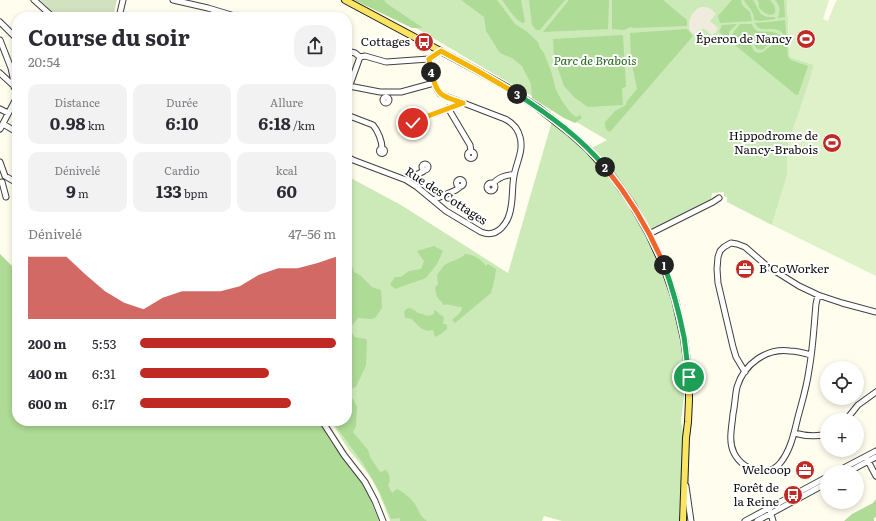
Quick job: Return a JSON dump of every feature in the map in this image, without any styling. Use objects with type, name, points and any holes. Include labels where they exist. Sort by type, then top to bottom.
[{"type":"main road","points":[[345,0],[508,88],[537,107],[569,132],[594,156],[613,178],[635,209],[664,266],[675,299],[684,339],[687,366],[683,521]]},
{"type":"street","points":[[34,0],[47,12]]},
{"type":"street","points":[[120,12],[123,0]]},
{"type":"street","points":[[174,0],[221,12]]},
{"type":"street","points":[[0,22],[12,34]]},
{"type":"street","points":[[0,40],[12,74],[5,77]]},
{"type":"street","points":[[352,52],[360,57],[364,56],[386,62],[429,59],[441,51]]},
{"type":"street","points":[[352,78],[360,57]]},
{"type":"street","points":[[352,87],[383,92],[404,91],[434,83],[429,59]]},
{"type":"street","points":[[0,73],[12,84]]},
{"type":"street","name":"Rue des Cottages","points":[[352,160],[406,180],[446,211],[481,232],[487,234],[495,233],[499,230],[508,216],[511,207],[514,175],[522,146],[517,129],[505,119],[440,94],[434,83]]},
{"type":"street","points":[[383,92],[385,98]]},
{"type":"street","points":[[412,122],[463,103]]},
{"type":"street","points":[[12,106],[1,127],[12,129]]},
{"type":"street","points":[[0,109],[8,113]]},
{"type":"street","points":[[446,109],[470,145],[471,151]]},
{"type":"street","points":[[352,117],[373,125],[376,128],[382,148]]},
{"type":"street","points":[[0,162],[5,176],[12,180]]},
{"type":"street","points":[[406,180],[424,170]]},
{"type":"street","points":[[493,184],[494,181],[509,174],[514,175]]},
{"type":"street","points":[[5,176],[1,182],[6,196]]},
{"type":"street","points":[[433,200],[460,187]]},
{"type":"street","points":[[649,234],[719,198]]},
{"type":"street","points":[[745,372],[734,352],[718,283],[717,260],[722,249],[726,246],[734,243],[742,245],[783,276],[818,295],[842,304],[876,312]]},
{"type":"street","points":[[811,355],[790,351],[776,351],[766,354],[756,360],[740,380],[737,389],[731,435],[732,449],[736,457],[744,465],[751,469],[762,472],[776,467],[786,455],[790,446],[808,376],[811,355],[818,295]]},
{"type":"street","points":[[852,413],[858,405],[876,392]]},
{"type":"street","points":[[325,426],[372,494],[383,521]]},
{"type":"street","points":[[794,433],[810,436],[820,436]]},
{"type":"street","points":[[858,465],[876,451]]},
{"type":"street","points":[[853,465],[876,457]]},
{"type":"street","points":[[867,459],[876,476]]},
{"type":"street","points":[[684,472],[690,521]]},
{"type":"street","points":[[757,521],[769,511],[820,481]]},
{"type":"street","points":[[745,521],[820,486]]},
{"type":"street","points":[[769,511],[772,521]]},
{"type":"green space","points":[[40,0],[117,0],[114,12],[53,12]]},
{"type":"green space","points":[[354,0],[384,0],[386,3],[423,28],[412,28]]},
{"type":"green space","name":"Parc de Brabois","points":[[371,0],[787,0],[790,57],[815,65],[790,137],[787,150],[787,176],[772,225],[727,202],[727,197],[724,196],[724,192],[712,193],[711,201],[645,234],[655,252],[673,302],[680,331],[684,362],[685,378],[681,421],[683,444],[679,521],[562,521],[544,516],[542,521],[390,521],[373,481],[349,450],[334,426],[352,426],[352,179],[401,205],[508,273],[552,121],[586,151],[607,140],[392,14]]},
{"type":"green space","points":[[461,0],[497,0],[515,24],[526,31],[538,42],[551,71],[556,90],[562,101],[571,113],[576,117],[580,115],[582,118],[575,123],[564,118],[532,98],[531,84],[522,66],[512,58],[500,53],[486,31],[484,17]]},
{"type":"green space","points":[[502,0],[521,0],[525,22],[522,23],[516,18]]},
{"type":"green space","points":[[529,0],[565,0],[540,30],[536,30],[532,25]]},
{"type":"green space","points":[[569,0],[609,0],[608,29],[543,32]]},
{"type":"green space","points":[[612,0],[663,0],[687,20],[687,26],[630,27],[624,30],[612,29]]},
{"type":"green space","points":[[732,0],[741,0],[742,5],[750,12],[752,21],[720,23],[718,16]]},
{"type":"green space","points":[[744,0],[753,0],[762,15],[775,17],[775,19],[760,21],[754,20],[752,11]]},
{"type":"green space","points":[[757,0],[770,0],[773,3],[775,13],[767,14],[759,8],[759,3]]},
{"type":"green space","points":[[775,0],[784,0],[785,17],[778,18],[780,9]]},
{"type":"green space","name":"Hippodrome de Nancy-Brabois","points":[[787,0],[829,0],[823,19],[828,21],[837,0],[876,0],[876,276],[772,225],[787,176],[787,150],[790,137],[814,65],[790,57]]},
{"type":"green space","points":[[785,20],[788,57],[791,60],[808,66],[798,95],[796,95],[719,32],[722,25],[737,24],[729,32],[729,36],[735,40],[750,43],[754,51],[758,53],[763,52],[772,45],[782,42],[784,35],[777,29],[761,29],[757,27],[755,23]]},
{"type":"green space","points":[[740,24],[752,24],[757,31],[773,32],[781,37],[762,50],[757,49],[752,41],[732,36]]},
{"type":"green space","points":[[687,29],[693,36],[610,132],[608,131],[605,122],[615,111],[626,105],[627,101],[637,89],[631,60],[630,33]]},
{"type":"green space","name":"Parc de Brabois","points":[[623,35],[626,87],[622,88],[623,105],[588,107],[575,98],[564,86],[554,57],[553,39]]},
{"type":"green space","points":[[434,246],[443,251],[437,264],[426,278],[395,289],[390,284],[395,277],[401,277],[409,271],[421,269],[424,261],[417,251]]},
{"type":"green space","points":[[0,254],[12,266],[12,426],[321,426],[333,445],[365,487],[379,521],[0,521]]},
{"type":"green space","points":[[465,254],[474,256],[486,266],[488,264],[496,269],[495,277],[491,293],[455,323],[452,320],[460,313],[462,307],[448,304],[443,305],[437,296],[435,288],[438,284],[437,275],[443,266],[461,258]]},
{"type":"green space","points":[[352,266],[354,272],[360,275],[372,287],[381,290],[382,308],[375,318],[358,318],[352,326]]},
{"type":"green space","points":[[410,308],[427,316],[434,314],[434,310],[438,312],[444,317],[443,324],[447,325],[447,329],[435,337],[433,330],[424,330],[412,319],[405,318],[404,312],[406,309]]},
{"type":"green space","points":[[352,333],[355,337],[366,339],[367,341],[366,365],[356,387],[352,388]]},
{"type":"green space","points":[[352,398],[357,407],[356,426],[353,432],[368,450],[370,457],[380,472],[386,470],[390,479],[388,485],[392,493],[397,489],[406,495],[413,501],[420,514],[427,521],[400,521],[400,518],[391,519],[380,493],[364,465],[336,426],[352,426]]},
{"type":"green space","points":[[876,499],[876,517],[874,518],[874,521],[844,521],[852,514],[873,503]]},
{"type":"shaded area","points":[[701,7],[711,9],[716,14],[710,21],[718,28],[712,35],[703,28],[696,36],[689,28],[689,21],[692,14]]},
{"type":"place","name":"Éperon de Nancy","points":[[806,39]]},
{"type":"place","name":"Cottages","points":[[424,42]]},
{"type":"place","name":"Hippodrome de Nancy-Brabois","points":[[832,143]]},
{"type":"place","name":"B’CoWorker","points":[[745,269]]},
{"type":"place","name":"Welcoop","points":[[805,470]]},
{"type":"place","name":"Forêt de la Reine","points":[[793,495]]},
{"type":"route","points":[[413,123],[412,122],[463,103],[440,94],[434,83],[429,59],[441,51],[508,88],[537,107],[556,121],[588,149],[625,193],[654,243],[664,266],[675,299],[684,339],[689,377]]}]
